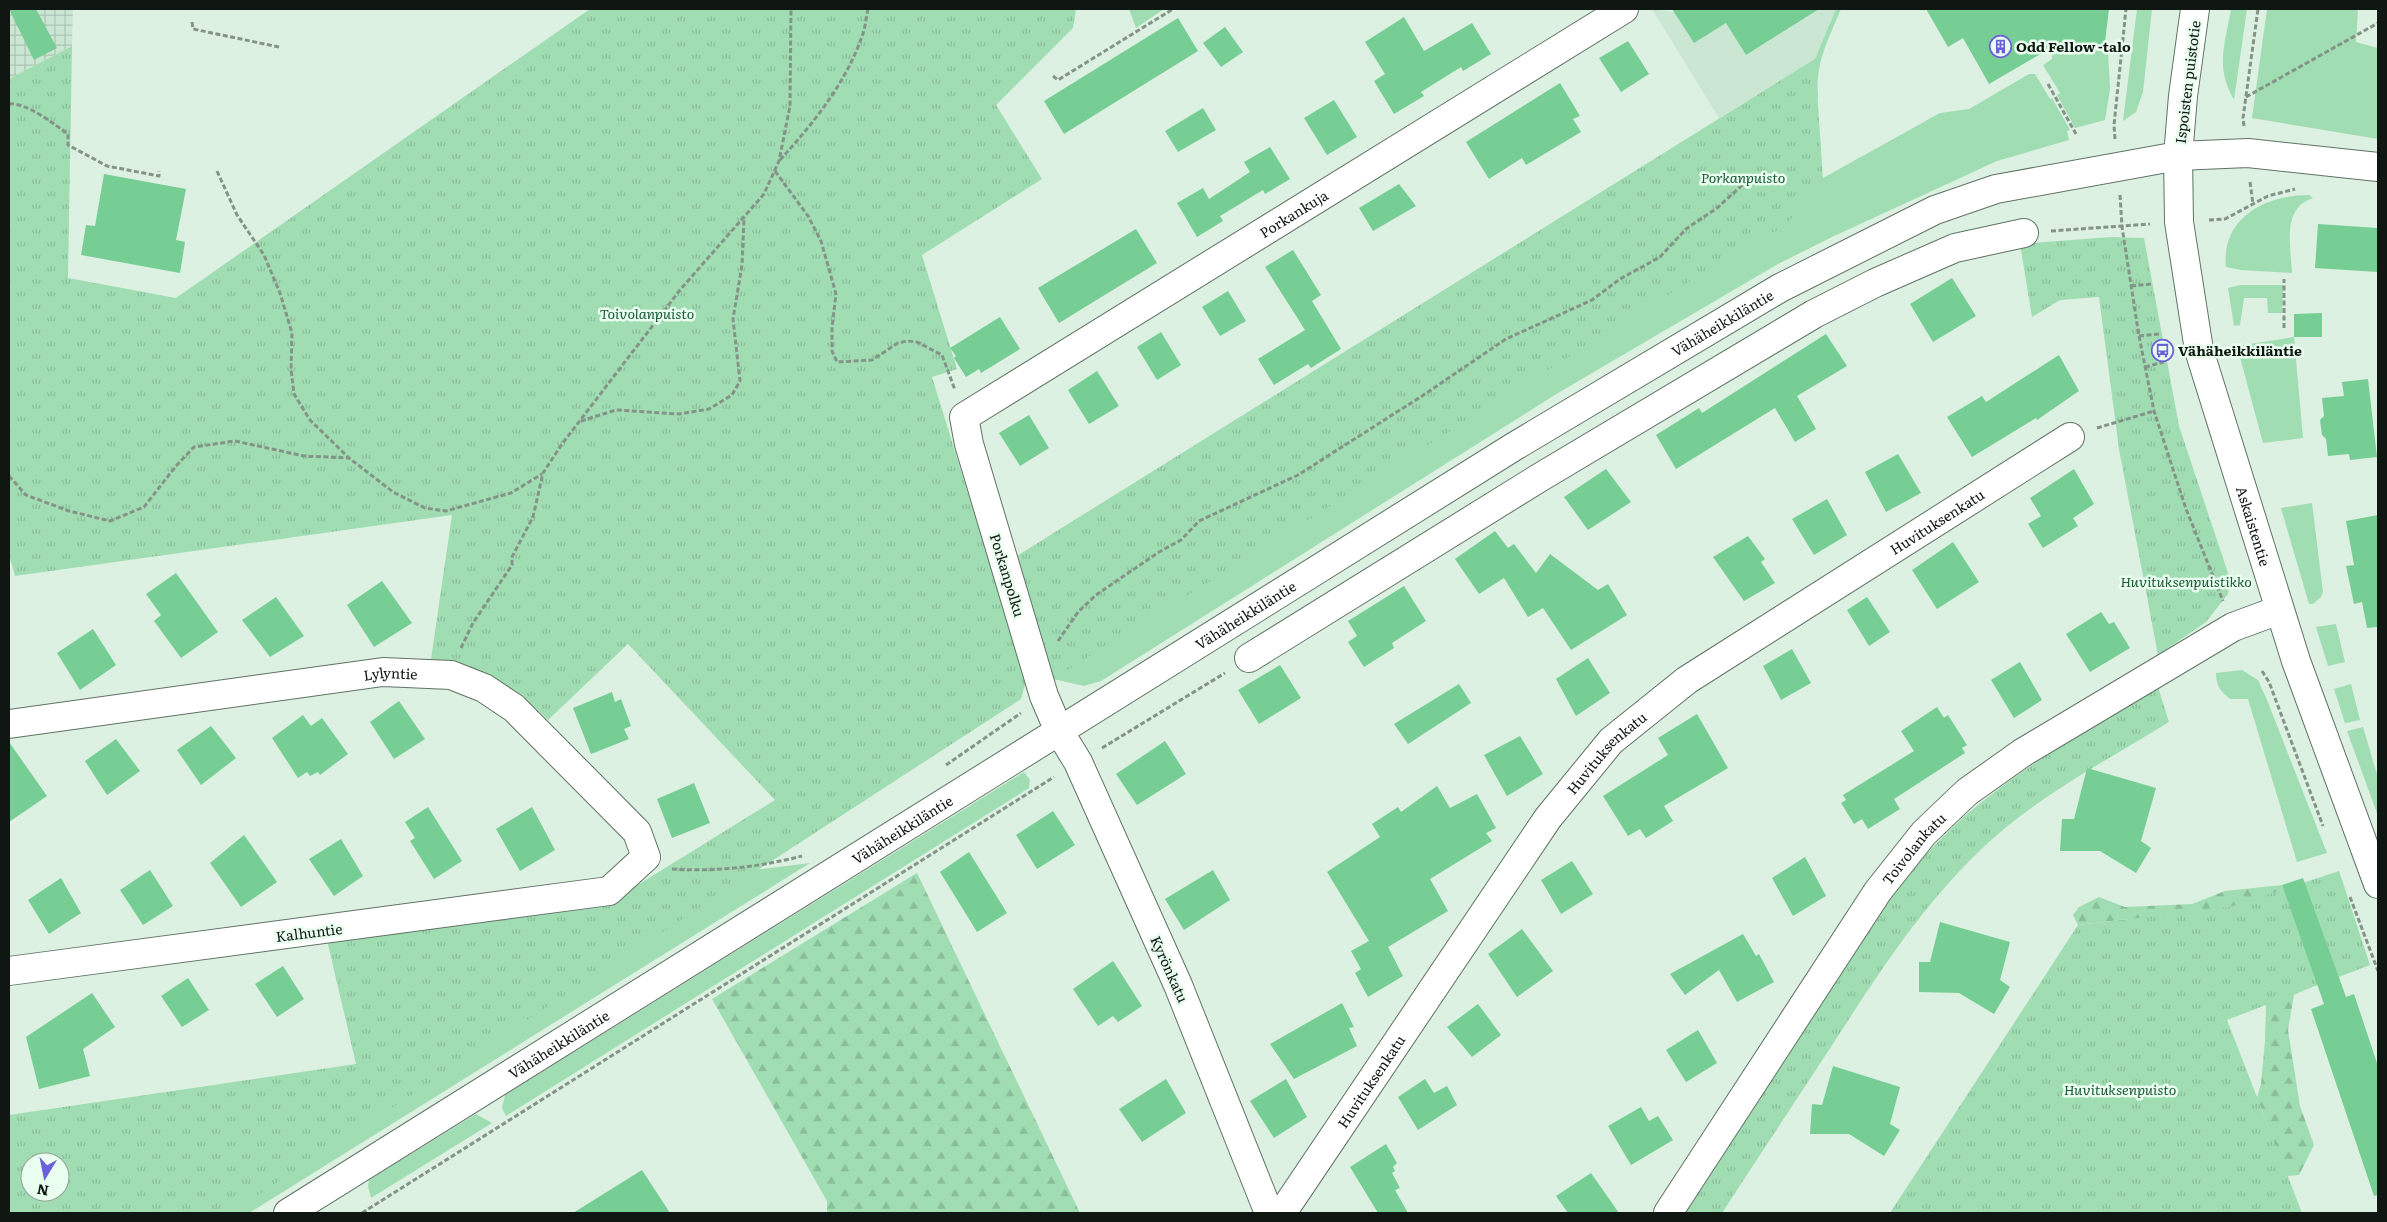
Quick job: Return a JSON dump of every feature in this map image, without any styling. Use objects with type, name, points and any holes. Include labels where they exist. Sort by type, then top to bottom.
[{"type":"street","name":"Porkankuja","points":[[964,416],[1624,9]]},
{"type":"street","name":"Ispoisten puistotie","points":[[2178,156],[2186,72],[2195,9]]},
{"type":"street","name":"Vähäheikkiläntie","points":[[288,1213],[1515,446],[1780,288],[1935,210],[1996,189],[2178,156],[2248,153],[2378,167]]},
{"type":"street","name":"Askaistentie","points":[[2178,156],[2180,241],[2199,350],[2279,610],[2378,884]]},
{"type":"street","points":[[1935,210],[1956,248]]},
{"type":"street","points":[[1249,658],[1539,478],[1814,314],[1875,283],[1956,248],[2024,233]]},
{"type":"street","name":"Porkanpolku","points":[[964,416],[969,444],[1038,676],[1059,731]]},
{"type":"street","name":"Huvituksenkatu","points":[[1282,1213],[1548,818],[1611,741],[1687,680],[2070,437]]},
{"type":"street","points":[[1515,446],[1539,478]]},
{"type":"street","name":"Toivolankatu","points":[[1668,1213],[1878,892],[1924,833],[1967,792],[2022,753],[2233,627],[2279,610]]},
{"type":"street","name":"Lylyntie","points":[[9,724],[376,672],[452,675],[484,688],[514,708],[637,832],[646,857]]},
{"type":"street","name":"Kyrönkatu","points":[[1059,731],[1078,762],[1178,985],[1269,1213]]},
{"type":"street","name":"Kalhuntie","points":[[9,971],[609,891],[646,857]]},
{"type":"path","points":[[217,171],[237,214],[264,255],[280,293],[292,333],[291,369],[294,394],[310,420],[350,458],[393,492],[425,508],[446,511],[511,493],[543,473],[580,421],[680,290],[764,194],[779,161],[790,106],[791,9]]},
{"type":"path","points":[[779,161],[806,132],[842,78],[862,39],[868,9]]},
{"type":"path","points":[[1053,76],[1058,80],[1173,9]]},
{"type":"path","points":[[2114,125],[2126,9]]},
{"type":"path","points":[[2243,118],[2258,9]]},
{"type":"path","points":[[192,22],[193,29],[279,47]]},
{"type":"path","points":[[2245,98],[2378,23]]},
{"type":"path","points":[[2048,84],[2076,134]]},
{"type":"path","points":[[9,104],[14,103],[43,117],[68,134],[68,145],[107,166],[159,176],[160,171]]},
{"type":"path","points":[[775,170],[808,216],[821,241],[836,294],[832,327],[832,351],[838,362],[872,360],[898,342],[917,342],[942,355],[964,416]]},
{"type":"path","points":[[1038,676],[1063,632],[1078,612],[1096,595],[1122,576],[1180,540],[1199,520],[1298,474],[1422,396],[1506,339],[1592,300],[1620,279],[1660,257],[1686,230],[1717,208],[1749,179]]},
{"type":"path","points":[[2225,220],[2268,196],[2297,189]]},
{"type":"path","points":[[580,421],[616,410],[679,414],[709,409],[732,394],[740,381],[733,319],[742,265],[744,219]]},
{"type":"path","points":[[2024,233],[2122,227],[2139,336],[2154,411],[2186,508],[2223,602]]},
{"type":"path","points":[[2284,279],[2284,328]]},
{"type":"path","points":[[2131,286],[2152,284]]},
{"type":"path","points":[[2139,336],[2160,334]]},
{"type":"path","points":[[2145,366],[2164,362]]},
{"type":"path","points":[[2070,437],[2154,411]]},
{"type":"path","points":[[9,476],[26,495],[68,510],[110,521],[144,507],[176,466],[194,447],[235,441],[304,456],[350,458]]},
{"type":"path","points":[[465,637],[512,565],[512,557],[533,517],[543,473]]},
{"type":"path","points":[[362,1213],[1078,762],[1249,658]]},
{"type":"path","points":[[2262,671],[2269,682],[2325,829]]},
{"type":"path","points":[[646,857],[667,868],[692,870],[783,861]]},
{"type":"path","points":[[2348,892],[2378,971]]},
{"type":"shaded area","points":[[9,9],[73,9],[72,46],[9,79]]},
{"type":"shaded area","points":[[1652,9],[1674,12],[1679,9],[1836,9],[1815,59],[1719,118]]},
{"type":"green space","name":"Toivolanpuisto","points":[[590,9],[1076,9],[1073,28],[996,105],[1042,179],[922,255],[957,369],[932,377],[1026,681],[1021,699],[230,1213],[9,1213],[9,1115],[356,1064],[327,940],[615,899],[775,800],[628,644],[548,720],[522,697],[494,680],[465,668],[431,659],[452,515],[15,576],[9,555],[9,79],[72,46],[68,278],[176,298]]},
{"type":"green space","points":[[1129,9],[1164,9],[1136,28]]},
{"type":"green space","name":"Porkanpuisto","points":[[1836,9],[1841,9],[1827,42],[1821,63],[1818,98],[1753,217],[1940,113],[1969,109],[2029,74],[2035,74],[2050,99],[2052,98],[2070,130],[2067,131],[2069,140],[1997,161],[1778,264],[1558,393],[1101,681],[1084,686],[1053,679],[1016,557],[1815,59]]},
{"type":"green space","points":[[2137,9],[2152,9],[2143,92],[2136,112],[2123,121]]},
{"type":"green space","points":[[2231,9],[2247,9],[2234,100],[2228,88],[2223,66],[2224,45]]},
{"type":"green space","points":[[2267,9],[2358,9],[2356,42],[2378,48],[2378,139],[2252,118]]},
{"type":"green space","points":[[2053,45],[2108,52],[2110,89],[2105,120],[2075,128],[2057,95],[2060,93],[2043,65],[2052,59]]},
{"type":"green space","name":"Porkanpuisto","points":[[1815,59],[1823,180],[1786,225],[1727,258],[1053,679],[1015,557]]},
{"type":"green space","points":[[2309,195],[2313,198],[2303,203],[2296,210],[2292,219],[2290,240],[2292,273],[2241,270],[2226,267],[2226,250],[2231,235],[2238,223],[2249,213],[2277,199]]},
{"type":"green space","name":"Huvituksenpuistikko","points":[[2111,237],[2144,238],[2179,426],[2230,579],[2228,594],[2206,622],[2158,655],[2119,449],[2099,297],[2060,300],[2032,317],[2020,244]]},
{"type":"green space","points":[[2240,285],[2283,285],[2282,313],[2268,313],[2267,298],[2244,298],[2240,325],[2234,326],[2228,288]]},
{"type":"green space","points":[[2294,337],[2303,438],[2263,443],[2237,346]]},
{"type":"green space","points":[[2312,503],[2323,592],[2321,597],[2313,604],[2309,604],[2281,508]]},
{"type":"green space","points":[[2336,624],[2345,662],[2328,666],[2316,627]]},
{"type":"green space","points":[[2242,670],[2258,680],[2327,853],[2297,862],[2248,699],[2230,699],[2217,682],[2216,673]]},
{"type":"green space","points":[[2351,684],[2360,720],[2345,723],[2334,689]]},
{"type":"green space","points":[[2158,687],[2169,722],[2052,793],[2008,825],[1966,864],[1926,910],[1890,958],[1722,1213],[1680,1213],[1863,935],[1921,860],[1966,815],[2011,780],[2059,747]]},
{"type":"green space","points":[[2363,727],[2378,778],[2378,816],[2347,731]]},
{"type":"green space","points":[[1024,772],[1030,780],[1029,788],[506,1116],[502,1108],[505,1095]]},
{"type":"green space","points":[[810,863],[249,1213],[213,1213],[627,889],[660,877],[723,874]]},
{"type":"green space","name":"Huvituksenpuisto","points":[[2339,871],[2370,965],[2227,1020],[2302,1213],[1890,1213],[2078,925],[2230,907]]},
{"type":"green space","points":[[917,873],[1080,1213],[827,1213],[827,1201],[712,999]]},
{"type":"green space","points":[[2282,885],[2316,983],[2294,995],[2288,1030],[2300,1106],[2314,1145],[2299,1175],[2287,1176],[2257,1097],[2261,1084],[2266,1006],[2254,982],[2128,919],[2078,925],[2073,915],[2079,907],[2099,897],[2125,907],[2192,904],[2225,891]]},
{"type":"green space","points":[[476,1114],[492,1123],[371,1198],[368,1186],[369,1180]]},
{"type":"building","points":[[9,9],[36,9],[57,48],[34,60]]},
{"type":"building","points":[[1672,9],[1819,9],[1746,55],[1726,23],[1694,43]]},
{"type":"building","name":"Odd Fellow -talo","points":[[1926,9],[2109,9],[2104,50],[2056,45],[1989,84],[1963,38],[1948,47]]},
{"type":"building","points":[[1404,17],[1424,51],[1472,23],[1491,54],[1463,71],[1461,67],[1421,92],[1424,96],[1394,114],[1374,81],[1385,74],[1365,42]]},
{"type":"building","points":[[1178,18],[1198,51],[1064,134],[1044,101]]},
{"type":"building","points":[[1225,27],[1243,52],[1221,67],[1203,43]]},
{"type":"building","points":[[1628,41],[1649,74],[1621,92],[1599,58]]},
{"type":"building","points":[[1560,83],[1580,116],[1573,119],[1581,132],[1526,165],[1522,158],[1489,179],[1466,142]]},
{"type":"building","points":[[1334,100],[1357,137],[1327,155],[1304,118]]},
{"type":"building","points":[[1203,108],[1216,130],[1178,152],[1165,131]]},
{"type":"building","points":[[1270,147],[1290,179],[1265,194],[1263,190],[1220,216],[1223,221],[1197,237],[1177,203],[1203,188],[1209,199],[1250,172],[1244,162]]},
{"type":"building","points":[[104,174],[186,189],[176,240],[185,242],[180,273],[81,255],[86,225],[95,226]]},
{"type":"building","points":[[1399,184],[1416,206],[1373,231],[1359,208]]},
{"type":"building","points":[[2318,224],[2378,228],[2378,272],[2315,268]]},
{"type":"building","points":[[1136,229],[1157,263],[1059,323],[1038,288]]},
{"type":"building","points":[[1293,250],[1321,295],[1312,301],[1341,349],[1311,368],[1308,364],[1274,385],[1258,359],[1305,330],[1265,267]]},
{"type":"building","points":[[1952,278],[1976,316],[1933,342],[1910,304]]},
{"type":"building","points":[[1228,291],[1246,321],[1220,336],[1202,307]]},
{"type":"building","points":[[2322,313],[2322,337],[2294,337],[2294,314]]},
{"type":"building","points":[[1000,317],[1020,349],[981,373],[979,369],[966,377],[950,348]]},
{"type":"building","points":[[1161,332],[1181,365],[1157,380],[1137,347]]},
{"type":"building","points":[[1826,334],[1847,366],[1797,396],[1816,429],[1795,442],[1775,408],[1676,469],[1656,435],[1699,408],[1702,413]]},
{"type":"building","points":[[2059,355],[2079,391],[2037,420],[2036,418],[1972,457],[1947,417],[1982,396],[1986,402]]},
{"type":"building","points":[[1097,371],[1119,406],[1089,424],[1068,390]]},
{"type":"building","points":[[2368,379],[2377,457],[2350,460],[2349,454],[2328,456],[2326,439],[2322,435],[2320,420],[2324,416],[2322,398],[2344,396],[2342,382]]},
{"type":"building","points":[[1029,415],[1049,448],[1020,466],[999,433]]},
{"type":"building","points":[[1898,454],[1921,493],[1886,512],[1865,472]]},
{"type":"building","points":[[1606,469],[1631,502],[1588,530],[1564,497]]},
{"type":"building","points":[[2074,469],[2094,504],[2073,518],[2078,526],[2043,548],[2028,524],[2041,516],[2030,498]]},
{"type":"building","points":[[1827,499],[1847,535],[1814,555],[1792,519]]},
{"type":"building","points":[[2378,515],[2378,627],[2367,628],[2362,602],[2354,604],[2346,566],[2354,565],[2346,521]]},
{"type":"building","points":[[1495,531],[1508,548],[1514,544],[1536,573],[1550,554],[1598,590],[1608,584],[1627,615],[1571,650],[1543,608],[1528,617],[1504,578],[1479,594],[1455,559]]},
{"type":"building","points":[[1748,536],[1765,559],[1761,562],[1775,583],[1744,601],[1713,557]]},
{"type":"building","points":[[1953,542],[1979,582],[1937,609],[1912,570]]},
{"type":"building","points":[[176,573],[218,632],[181,658],[154,621],[161,615],[146,594]]},
{"type":"building","points":[[382,581],[412,623],[374,647],[347,605]]},
{"type":"building","points":[[1404,586],[1426,621],[1392,643],[1394,648],[1364,667],[1348,642],[1357,636],[1348,621]]},
{"type":"building","points":[[276,597],[304,636],[270,657],[242,620]]},
{"type":"building","points":[[1867,597],[1890,632],[1869,646],[1847,610]]},
{"type":"building","points":[[2101,612],[2109,624],[2114,622],[2130,648],[2090,672],[2066,634]]},
{"type":"building","points":[[93,629],[116,665],[80,690],[57,653]]},
{"type":"building","points":[[1792,649],[1811,683],[1781,700],[1763,666]]},
{"type":"building","points":[[1588,658],[1610,693],[1576,716],[1556,679]]},
{"type":"building","points":[[2020,662],[2042,700],[2014,718],[1991,680]]},
{"type":"building","points":[[1280,665],[1301,698],[1259,724],[1238,690]]},
{"type":"building","points":[[1459,684],[1471,703],[1408,744],[1394,724]]},
{"type":"building","points":[[612,692],[615,702],[621,699],[631,726],[624,729],[629,739],[591,754],[573,708]]},
{"type":"building","points":[[399,701],[425,739],[394,759],[370,722]]},
{"type":"building","points":[[1937,707],[1944,718],[1948,715],[1967,745],[1962,748],[1965,753],[1894,799],[1900,809],[1868,829],[1862,819],[1854,824],[1841,803],[1846,800],[1843,795],[1914,751],[1901,731]]},
{"type":"building","points":[[1697,714],[1728,768],[1664,806],[1673,821],[1646,838],[1640,829],[1628,836],[1603,796],[1668,755],[1658,738]]},
{"type":"building","points":[[303,715],[311,726],[322,718],[348,754],[320,775],[318,772],[310,776],[307,772],[298,778],[272,738]]},
{"type":"building","points":[[211,726],[236,758],[201,785],[177,750]]},
{"type":"building","points":[[1520,736],[1543,774],[1507,796],[1484,755]]},
{"type":"building","points":[[116,739],[140,771],[107,795],[85,761]]},
{"type":"building","points":[[1165,741],[1186,774],[1137,805],[1116,774]]},
{"type":"building","points":[[9,742],[47,796],[9,822]]},
{"type":"building","points":[[2087,768],[2156,788],[2141,841],[2151,848],[2136,873],[2100,851],[2060,851],[2062,819],[2074,819]]},
{"type":"building","points":[[694,783],[710,823],[672,838],[657,799]]},
{"type":"building","points":[[1437,786],[1450,808],[1477,794],[1496,828],[1486,833],[1492,841],[1430,879],[1448,911],[1388,947],[1403,976],[1368,997],[1355,973],[1361,969],[1351,951],[1369,941],[1327,872],[1380,837],[1372,824],[1398,807],[1401,812]]},
{"type":"building","points":[[428,807],[462,861],[434,879],[410,841],[415,838],[405,822]]},
{"type":"building","points":[[532,807],[555,850],[520,871],[496,829]]},
{"type":"building","points":[[1053,811],[1075,845],[1037,869],[1016,835]]},
{"type":"building","points":[[244,835],[277,882],[241,907],[210,863]]},
{"type":"building","points":[[341,839],[363,876],[334,896],[309,859]]},
{"type":"building","points":[[969,852],[1007,913],[977,932],[940,872]]},
{"type":"building","points":[[1805,857],[1826,896],[1793,916],[1772,878]]},
{"type":"building","points":[[1572,861],[1593,894],[1561,914],[1541,880]]},
{"type":"building","points":[[150,870],[173,906],[143,925],[120,890]]},
{"type":"building","points":[[1213,870],[1230,900],[1184,930],[1165,899]]},
{"type":"building","points":[[61,878],[81,913],[49,934],[28,900]]},
{"type":"building","points":[[2303,878],[2346,997],[2354,994],[2378,1066],[2378,1195],[2374,1196],[2311,1009],[2324,1004],[2282,885]]},
{"type":"building","points":[[1940,922],[2010,942],[2000,980],[2010,987],[1994,1014],[1959,993],[1919,992],[1919,962],[1930,962]]},
{"type":"building","points":[[1522,929],[1553,971],[1517,997],[1488,954]]},
{"type":"building","points":[[1743,934],[1756,956],[1759,954],[1774,982],[1737,1002],[1719,970],[1685,995],[1670,974]]},
{"type":"building","points":[[1113,961],[1142,1006],[1118,1022],[1113,1016],[1098,1026],[1073,989]]},
{"type":"building","points":[[283,966],[304,999],[277,1017],[255,984]]},
{"type":"building","points":[[188,978],[209,1010],[182,1027],[161,996]]},
{"type":"building","points":[[92,993],[115,1027],[83,1049],[90,1076],[39,1089],[26,1037]]},
{"type":"building","points":[[1342,1003],[1354,1027],[1349,1028],[1357,1046],[1294,1079],[1270,1044]]},
{"type":"building","points":[[1478,1004],[1501,1035],[1472,1057],[1447,1027]]},
{"type":"building","points":[[1698,1030],[1717,1063],[1686,1082],[1666,1050]]},
{"type":"building","points":[[1833,1066],[1900,1087],[1890,1124],[1900,1130],[1884,1156],[1849,1134],[1810,1134],[1812,1104],[1822,1105]]},
{"type":"building","points":[[1166,1079],[1186,1113],[1142,1142],[1119,1109]]},
{"type":"building","points":[[1286,1079],[1307,1117],[1274,1138],[1250,1101]]},
{"type":"building","points":[[1425,1079],[1434,1093],[1447,1086],[1457,1105],[1418,1130],[1398,1097]]},
{"type":"building","points":[[1641,1107],[1649,1121],[1658,1116],[1673,1140],[1631,1165],[1608,1126]]},
{"type":"building","points":[[1386,1144],[1397,1163],[1393,1167],[1395,1171],[1392,1173],[1400,1188],[1395,1190],[1408,1213],[1378,1213],[1350,1167]]},
{"type":"building","points":[[642,1170],[670,1213],[573,1213]]},
{"type":"building","points":[[1591,1173],[1619,1213],[1568,1213],[1556,1196]]},
{"type":"place","name":"Odd Fellow -talo","points":[[2000,46]]},
{"type":"place","name":"Vähäheikkiläntie","points":[[2162,350]]}]
